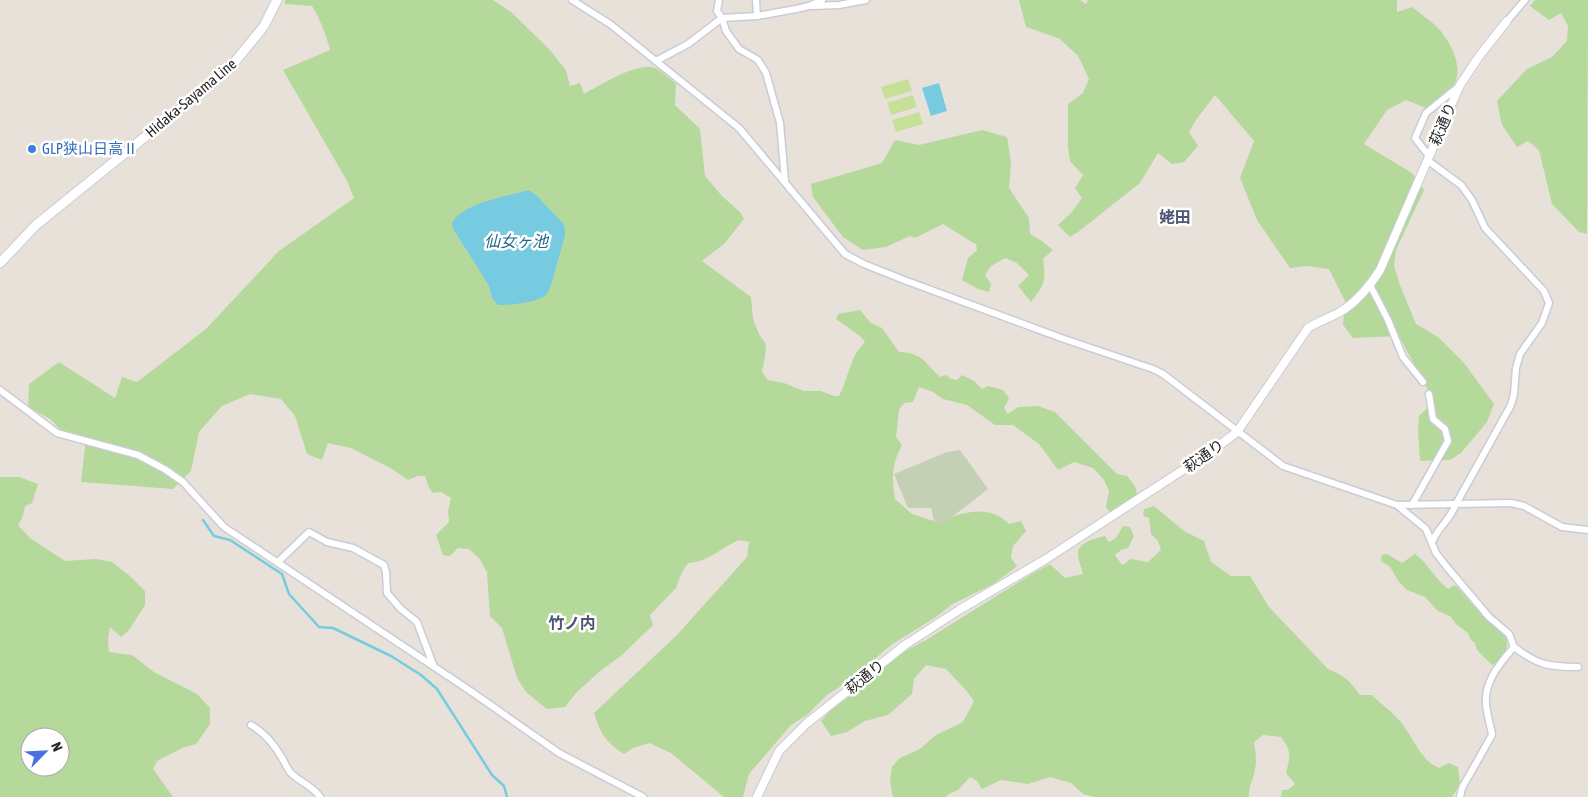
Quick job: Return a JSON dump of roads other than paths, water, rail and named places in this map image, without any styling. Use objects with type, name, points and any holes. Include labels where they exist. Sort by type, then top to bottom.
[{"type":"main road","name":"Hidaka-Sayama Line","points":[[0,263],[36,225],[229,69],[264,26],[277,0]]},
{"type":"street","points":[[572,0],[610,24],[739,128],[845,254],[864,264],[1064,339],[1146,366],[1163,374],[1283,466],[1397,505],[1511,503],[1524,506],[1562,527],[1588,530]]},
{"type":"street","points":[[719,0],[717,11],[722,18],[726,31],[739,49],[758,60],[766,73],[780,123],[785,181]]},
{"type":"street","points":[[756,0],[757,16]]},
{"type":"street","points":[[795,0],[796,9]]},
{"type":"street","points":[[809,6],[822,0]]},
{"type":"street","points":[[656,61],[688,44],[722,18],[757,16],[809,6],[839,5],[866,0]]},
{"type":"street","name":"萩通り","points":[[757,797],[779,751],[806,724],[905,645],[959,610],[1052,555],[1209,453],[1237,432],[1308,328],[1339,313],[1354,303],[1380,270],[1460,85],[1480,55],[1525,0]]},
{"type":"street","points":[[1432,542],[1437,532],[1452,515],[1456,504],[1510,405],[1520,354],[1542,323],[1549,303],[1544,291],[1485,228],[1472,200],[1461,185],[1428,158],[1415,138],[1426,113],[1460,85]]},
{"type":"street","points":[[1370,285],[1388,320],[1403,357],[1423,382]]},
{"type":"street","points":[[0,390],[57,433],[138,455],[166,470],[183,482],[224,527],[469,690],[559,753],[642,797]]},
{"type":"street","points":[[1412,505],[1448,440],[1446,429],[1433,419],[1428,394]]},
{"type":"street","points":[[1397,505],[1426,528],[1437,532]]},
{"type":"street","points":[[1426,528],[1436,553],[1482,610],[1509,634],[1514,646],[1531,660],[1551,667],[1578,667]]},
{"type":"street","points":[[278,562],[306,530],[327,542],[353,548],[384,565],[387,593],[417,622],[434,667]]},
{"type":"street","points":[[1460,797],[1462,788],[1492,735],[1486,711],[1485,694],[1488,684],[1499,664],[1514,646]]},
{"type":"street","points":[[250,724],[272,742],[289,771],[300,781],[311,787],[320,797]]},
{"type":"water","points":[[939,83],[947,111],[931,116],[922,88]]},
{"type":"water","name":"仙女ヶ池","points":[[528,190],[535,194],[563,223],[565,236],[547,294],[537,300],[498,305],[492,298],[489,286],[453,229],[452,223],[466,210],[476,205]]},
{"type":"waterway","points":[[203,520],[214,536],[230,540],[282,574],[289,594],[319,627],[333,628],[391,656],[421,675],[437,689],[492,775],[504,786],[507,797]]},
{"type":"place","name":"GLP狭山日高Ⅱ","points":[[32,149]]},
{"type":"district","name":"姥田","points":[[1175,217]]},
{"type":"district","name":"竹ノ内","points":[[572,623]]}]
